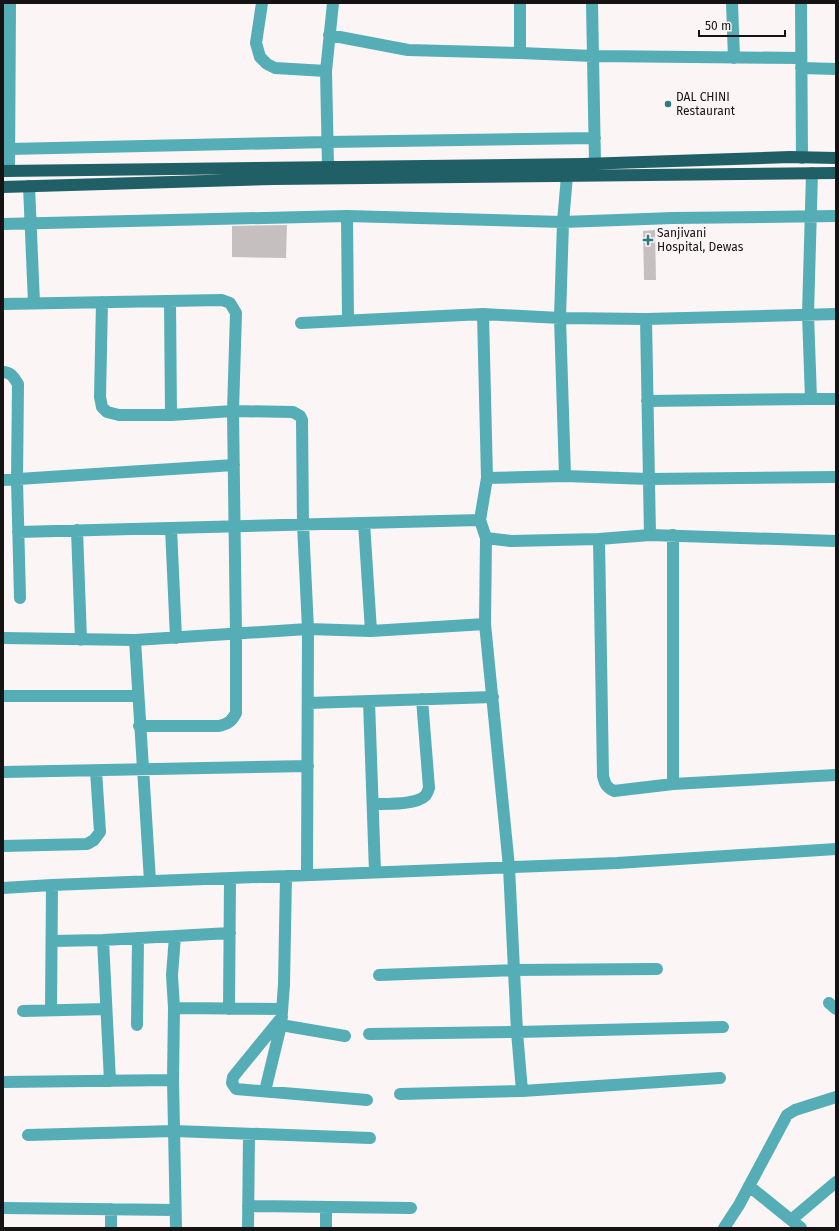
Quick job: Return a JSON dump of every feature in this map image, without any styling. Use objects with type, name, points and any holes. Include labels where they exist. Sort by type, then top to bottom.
[{"type":"main road","points":[[6,171],[595,163],[836,158]]},
{"type":"main road","points":[[3,187],[272,179],[836,173]]},
{"type":"street","points":[[6,171],[9,149],[10,3]]},
{"type":"street","points":[[262,3],[256,44],[260,57],[267,64],[275,68],[326,71]]},
{"type":"street","points":[[328,166],[326,71],[333,3]]},
{"type":"street","points":[[520,3],[520,53]]},
{"type":"street","points":[[592,3],[595,163]]},
{"type":"street","points":[[732,3],[734,58]]},
{"type":"street","points":[[801,3],[802,158]]},
{"type":"street","points":[[329,35],[408,50],[593,56],[734,58],[801,63],[836,69]]},
{"type":"street","points":[[9,149],[595,138]]},
{"type":"street","points":[[811,399],[808,314],[812,173]]},
{"type":"street","points":[[565,476],[560,318],[563,222],[567,176]]},
{"type":"street","points":[[29,186],[34,303]]},
{"type":"street","points":[[3,224],[31,222],[347,216],[563,222],[836,216]]},
{"type":"street","points":[[347,216],[348,321]]},
{"type":"street","points":[[3,304],[222,300],[230,303],[236,313],[233,411],[236,713],[233,719],[226,724],[219,726],[140,726]]},
{"type":"street","points":[[170,301],[171,415]]},
{"type":"street","points":[[102,302],[100,397],[102,406],[108,412],[119,415],[171,415],[233,411],[293,412],[300,416],[302,420],[303,525],[308,629],[307,875]]},
{"type":"street","points":[[301,323],[483,314],[560,318],[646,319],[836,314]]},
{"type":"street","points":[[483,314],[487,478],[480,520],[486,538],[486,624],[508,867],[517,1032],[522,1091]]},
{"type":"street","points":[[646,319],[650,535]]},
{"type":"street","points":[[3,372],[12,374],[18,384],[17,480],[20,598]]},
{"type":"street","points":[[647,401],[836,399]]},
{"type":"street","points":[[3,480],[234,465]]},
{"type":"street","points":[[487,478],[565,476],[649,479],[836,477]]},
{"type":"street","points":[[18,532],[480,520]]},
{"type":"street","points":[[364,523],[371,631]]},
{"type":"street","points":[[171,528],[176,638]]},
{"type":"street","points":[[78,530],[81,640]]},
{"type":"street","points":[[486,538],[511,540],[599,539],[650,535],[836,541]]},
{"type":"street","points":[[673,536],[673,784]]},
{"type":"street","points":[[599,539],[603,776],[608,788],[614,791],[673,784],[836,775]]},
{"type":"street","points":[[3,638],[135,640],[308,629],[371,631],[486,624]]},
{"type":"street","points":[[135,640],[150,881]]},
{"type":"street","points":[[3,696],[138,696]]},
{"type":"street","points":[[308,703],[492,697]]},
{"type":"street","points":[[372,804],[416,802],[428,793],[429,788],[422,699]]},
{"type":"street","points":[[369,701],[375,872]]},
{"type":"street","points":[[3,772],[308,766]]},
{"type":"street","points":[[3,846],[87,844],[94,840],[100,832],[96,770]]},
{"type":"street","points":[[3,888],[617,863],[836,849]]},
{"type":"street","points":[[264,1091],[282,1017],[286,876]]},
{"type":"street","points":[[229,1009],[230,878]]},
{"type":"street","points":[[51,1010],[52,885]]},
{"type":"street","points":[[52,941],[103,940],[230,933]]},
{"type":"street","points":[[175,936],[172,975],[174,1008],[173,1080],[176,1228]]},
{"type":"street","points":[[137,1025],[138,938]]},
{"type":"street","points":[[103,940],[110,1081]]},
{"type":"street","points":[[379,975],[514,970],[657,970]]},
{"type":"street","points":[[174,1008],[229,1009],[282,1017],[345,1036]]},
{"type":"street","points":[[23,1011],[106,1009]]},
{"type":"street","points":[[282,1017],[233,1076],[232,1084],[236,1089],[367,1100]]},
{"type":"street","points":[[369,1034],[723,1027]]},
{"type":"street","points":[[400,1094],[522,1091],[720,1078]]},
{"type":"street","points":[[3,1082],[173,1080]]},
{"type":"street","points":[[724,1228],[739,1205],[787,1115],[795,1110],[836,1098]]},
{"type":"street","points":[[28,1135],[174,1131],[370,1138]]},
{"type":"street","points":[[248,1134],[248,1228]]},
{"type":"street","points":[[791,1220],[836,1182]]},
{"type":"street","points":[[749,1186],[801,1228]]},
{"type":"street","points":[[248,1206],[411,1208]]},
{"type":"street","points":[[3,1208],[176,1210]]},
{"type":"street","points":[[326,1208],[326,1228]]},
{"type":"street","points":[[111,1209],[111,1228]]},
{"type":"building","points":[[287,225],[286,258],[232,257],[232,226]]},
{"type":"building","points":[[655,230],[656,280],[644,280],[643,231]]},
{"type":"place","name":"DAL CHINI Restaurant","points":[[668,104]]},
{"type":"place","name":"Sanjivani Hospital, Dewas","points":[[648,240]]}]
